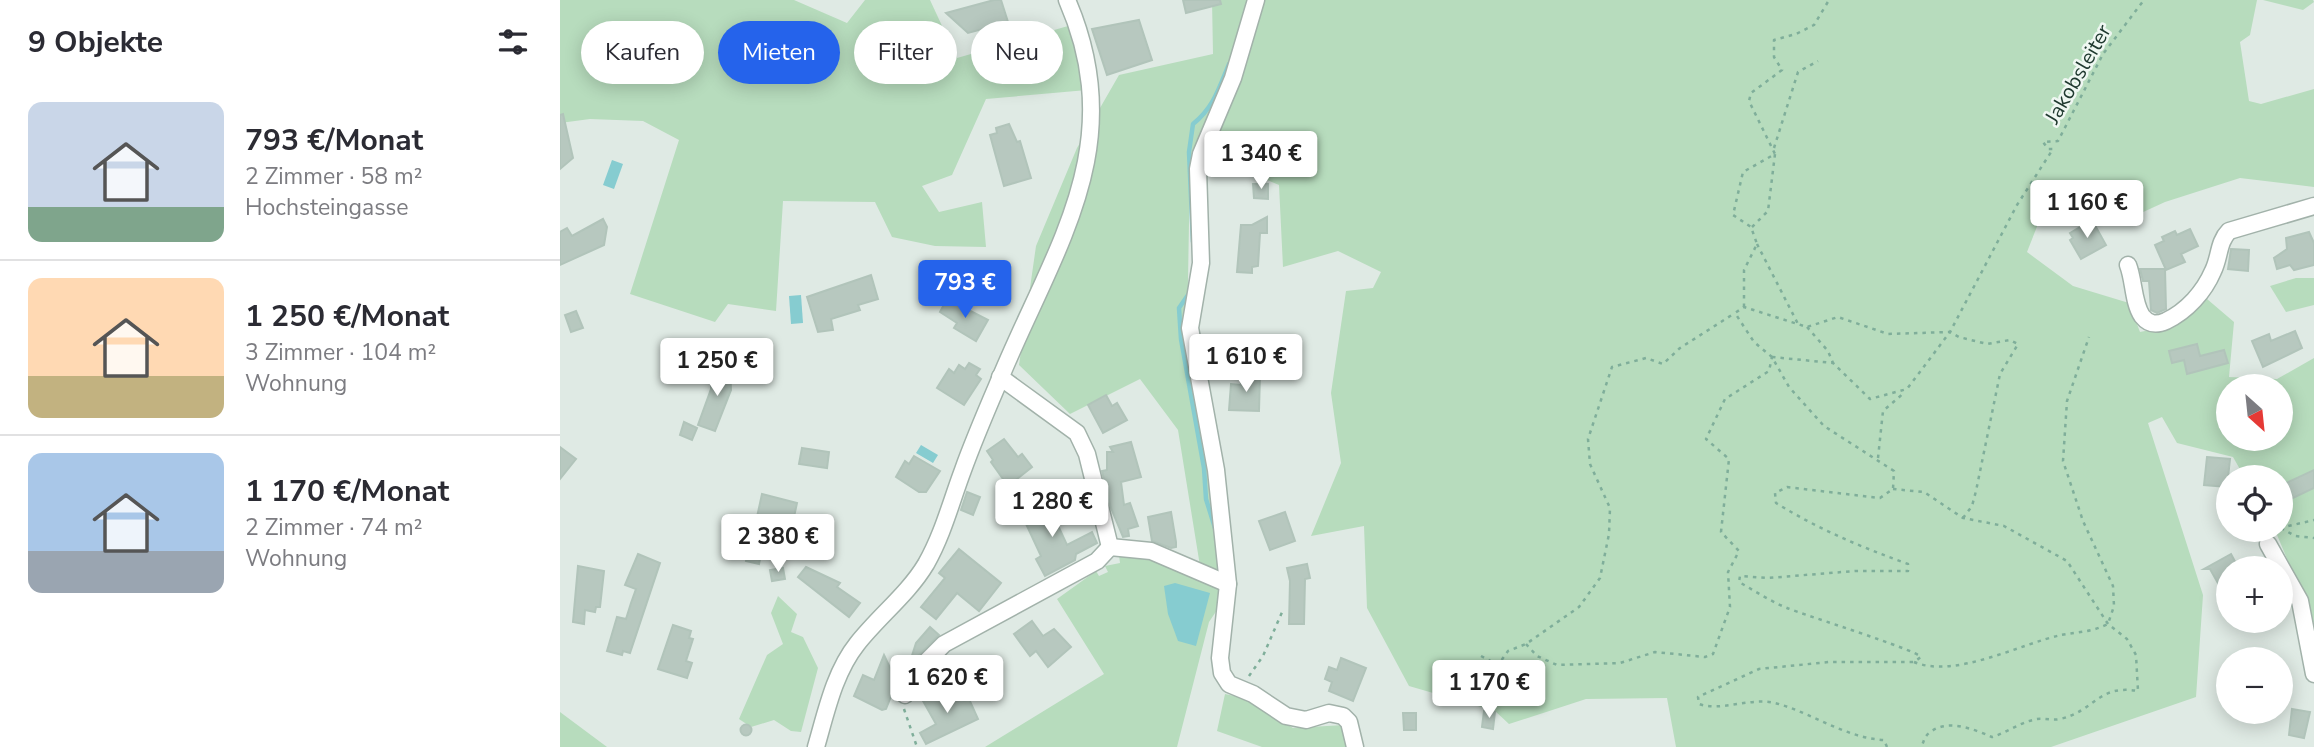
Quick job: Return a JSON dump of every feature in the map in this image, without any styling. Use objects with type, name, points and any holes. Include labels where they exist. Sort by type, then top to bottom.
[{"type":"street","points":[[816,747],[842,667],[856,645],[912,585],[939,538],[1000,377],[1072,217],[1088,153],[1092,119],[1089,63],[1066,0]]},
{"type":"street","points":[[1256,0],[1233,78],[1198,169],[1200,263],[1190,328],[1216,470],[1228,584],[1220,658],[1222,673],[1235,686],[1286,716],[1306,720],[1329,713],[1343,716],[1349,722],[1355,747]]},
{"type":"street","points":[[2128,265],[2141,315],[2149,323],[2158,324],[2181,313],[2196,297],[2214,270],[2222,238],[2229,231],[2314,206]]},
{"type":"street","points":[[1000,377],[1077,433],[1087,454],[1110,547]]},
{"type":"street","points":[[2268,544],[2300,601],[2314,674]]},
{"type":"street","points":[[1110,547],[1151,551],[1228,584]]},
{"type":"street","points":[[905,695],[919,669],[944,645],[1097,562],[1110,547]]},
{"type":"path","points":[[1774,152],[1752,111],[1749,101],[1751,93],[1782,70],[1774,57],[1774,40],[1796,34],[1814,25],[1829,0]]},
{"type":"path","name":"Jakobsleiter","points":[[1950,332],[2017,205],[2053,149],[2045,146],[2043,142],[2058,141],[2103,54],[2144,0]]},
{"type":"path","points":[[1751,227],[1768,211],[1774,152],[1798,72],[1818,61]]},
{"type":"path","points":[[1774,152],[1743,172],[1733,215],[1751,227],[1798,324]]},
{"type":"path","points":[[1744,307],[1744,270],[1757,244]]},
{"type":"path","points":[[1481,656],[1498,665],[1508,651],[1526,644],[1579,607],[1600,578],[1609,534],[1610,508],[1590,464],[1588,439],[1612,367],[1646,358],[1663,365],[1680,348],[1744,307]]},
{"type":"path","points":[[1744,307],[1807,327],[1828,351],[1833,363],[1870,399],[1908,389]]},
{"type":"path","points":[[1735,313],[1754,342],[1772,357],[1789,387],[1824,426],[1895,471],[1894,489]]},
{"type":"path","points":[[1807,327],[1838,317],[1888,334],[1950,332],[1987,344],[2010,340],[2018,344],[2000,374],[1976,491],[1972,506],[1963,518]]},
{"type":"path","points":[[1878,458],[1883,411],[1908,389],[1950,332]]},
{"type":"path","points":[[1886,747],[1884,740],[1834,728],[1775,703],[1749,701],[1707,707],[1699,704],[1699,697],[1759,669],[1829,662],[1914,662],[1928,667],[1991,657],[2061,636],[2092,632],[2108,624],[2114,606],[2113,586],[2083,521],[2063,461],[2067,401],[2089,337]]},
{"type":"path","points":[[1772,357],[1833,363]]},
{"type":"path","points":[[1526,644],[1537,656],[1557,665],[1620,663],[1655,652],[1705,657],[1713,654],[1730,607],[1728,572],[1739,551],[1721,533],[1728,459],[1706,439],[1726,399],[1769,371],[1772,357]]},
{"type":"path","points":[[1914,662],[1920,657],[1918,653],[1786,607],[1739,582],[1740,576],[1768,578],[1855,571],[1908,571],[1908,564],[1875,554],[1806,522],[1776,503],[1775,493],[1787,487],[1880,498],[1894,489],[1924,492],[1963,518],[2004,526],[2067,562],[2108,624],[2127,639],[2136,655],[2138,691],[2108,691],[2088,709],[2061,719],[2033,719],[1992,737],[1970,728],[1942,726],[1925,735],[1921,747]]},
{"type":"path","points":[[2293,525],[2314,520]]},
{"type":"path","points":[[2293,535],[2314,538]]},
{"type":"path","points":[[1235,686],[1248,676],[1263,656],[1283,610]]},
{"type":"path","points":[[905,695],[906,721],[917,747]]},
{"type":"green space","points":[[560,0],[794,0],[847,23],[865,0],[930,0],[940,21],[854,21],[854,84],[957,84],[957,58],[971,54],[971,84],[1063,84],[1063,27],[1068,26],[1087,90],[986,99],[952,175],[922,186],[939,212],[982,202],[986,247],[935,246],[892,237],[875,202],[783,201],[776,311],[728,304],[715,322],[630,294],[679,140],[643,121],[590,119],[560,123]]},
{"type":"green space","points":[[1212,0],[2257,0],[2250,35],[2240,42],[2249,101],[2261,104],[2314,89],[2314,187],[2240,178],[2165,202],[2128,219],[2051,191],[2027,252],[2073,286],[2129,303],[2140,332],[2175,325],[2200,293],[2234,322],[2229,374],[2216,374],[2216,452],[2292,452],[2293,374],[2286,374],[2314,358],[2314,624],[2293,573],[2293,556],[2286,556],[2280,542],[2293,542],[2293,465],[2238,465],[2233,457],[2177,443],[2162,417],[2148,423],[2203,595],[2196,697],[2051,747],[1676,747],[1667,698],[1586,699],[1509,724],[1495,711],[1409,686],[1367,608],[1364,526],[1311,536],[1341,463],[1331,393],[1346,291],[1373,288],[1381,272],[1338,251],[1283,267],[1279,185],[1243,170],[1190,166],[1187,337],[1216,470],[1221,604],[1209,622],[1177,747],[985,747],[1104,674],[1057,599],[1096,571],[1099,576],[1108,572],[1105,566],[1120,563],[1119,555],[1138,554],[1200,566],[1178,430],[1140,379],[1070,414],[1019,365],[1036,246],[1077,148],[1119,75],[1213,54]]},
{"type":"green space","points":[[2263,0],[2313,0],[2314,2],[2303,10]]},
{"type":"green space","points":[[2296,278],[2314,278],[2314,305],[2286,312],[2270,286]]},
{"type":"green space","points":[[778,596],[797,614],[791,632],[803,637],[818,668],[801,732],[791,731],[774,720],[751,727],[739,719],[767,655],[783,644],[771,613]]},
{"type":"green space","points":[[1225,694],[1244,698],[1293,728],[1344,725],[1351,747],[1262,747],[1217,731]]},
{"type":"green space","points":[[560,712],[607,747],[560,747]]},
{"type":"water","points":[[612,160],[623,164],[614,189],[603,185]]},
{"type":"water","points":[[801,295],[803,323],[791,324],[789,296]]},
{"type":"water","points":[[921,445],[938,455],[933,463],[916,453]]},
{"type":"water","points":[[1175,583],[1210,593],[1196,646],[1178,641],[1168,614],[1164,586]]},
{"type":"building","points":[[1001,0],[1008,21],[971,21],[971,32],[968,33],[946,13]]},
{"type":"building","points":[[1183,0],[1220,0],[1221,4],[1186,13]]},
{"type":"building","points":[[1139,20],[1152,60],[1107,75],[1092,29]]},
{"type":"building","points":[[563,114],[573,158],[560,169],[560,115]]},
{"type":"building","points":[[1009,124],[1017,142],[1020,141],[1031,178],[1004,186],[990,135],[997,133],[996,128]]},
{"type":"building","points":[[1253,184],[1268,184],[1268,199],[1254,198]]},
{"type":"building","points":[[1267,217],[1267,233],[1260,233],[1258,266],[1252,267],[1252,273],[1237,272],[1241,225],[1252,225]]},
{"type":"building","points":[[603,219],[607,227],[604,245],[560,265],[560,232],[567,228],[572,236]]},
{"type":"building","points":[[2092,220],[2106,245],[2081,259],[2070,240],[2073,238],[2070,233]]},
{"type":"building","points":[[2190,229],[2198,246],[2181,254],[2185,262],[2166,270],[2155,245],[2164,241],[2162,237],[2175,231],[2177,235]]},
{"type":"building","points":[[2309,232],[2314,243],[2314,265],[2294,270],[2290,265],[2277,269],[2274,258],[2287,249],[2286,238]]},
{"type":"building","points":[[2231,249],[2249,250],[2248,271],[2228,269]]},
{"type":"building","points":[[2140,269],[2165,269],[2166,309],[2157,313],[2151,310],[2149,281],[2143,281]]},
{"type":"building","points":[[871,275],[878,299],[858,305],[860,310],[831,319],[833,330],[818,332],[807,297]]},
{"type":"building","points":[[947,299],[988,320],[976,341],[954,328],[957,323],[940,312]]},
{"type":"building","points":[[576,311],[583,328],[571,332],[565,315]]},
{"type":"building","points":[[2295,331],[2302,348],[2263,367],[2252,341],[2269,334],[2271,341]]},
{"type":"building","points":[[2197,344],[2200,356],[2224,350],[2228,363],[2187,374],[2184,360],[2172,363],[2169,351]]},
{"type":"building","points":[[969,363],[980,369],[976,375],[981,379],[964,405],[937,388],[949,369],[954,373],[959,365],[965,369]]},
{"type":"building","points":[[711,367],[730,367],[731,390],[715,431],[698,425],[711,389]]},
{"type":"building","points":[[1241,373],[1260,374],[1259,411],[1229,410],[1231,384],[1241,385]]},
{"type":"building","points":[[1106,395],[1112,406],[1117,403],[1127,420],[1103,433],[1088,405]]},
{"type":"building","points":[[684,422],[697,428],[692,440],[680,435]]},
{"type":"building","points":[[1004,439],[1018,457],[1022,454],[1032,467],[1008,486],[991,462],[993,460],[987,451]]},
{"type":"building","points":[[1131,442],[1141,477],[1121,482],[1124,505],[1130,503],[1138,526],[1128,529],[1129,536],[1123,537],[1111,508],[1102,471],[1107,470],[1107,452],[1113,452],[1110,447]]},
{"type":"building","points":[[560,447],[576,459],[560,479]]},
{"type":"building","points":[[802,448],[829,452],[827,468],[799,464]]},
{"type":"building","points":[[914,456],[940,471],[926,492],[919,492],[896,477],[905,461],[909,464]]},
{"type":"building","points":[[2207,457],[2230,459],[2229,465],[2216,465],[2216,486],[2204,485]]},
{"type":"building","points":[[2314,470],[2314,488],[2293,498],[2293,480]]},
{"type":"building","points":[[967,492],[980,497],[973,515],[961,510]]},
{"type":"building","points":[[762,494],[797,503],[792,526],[757,517]]},
{"type":"building","points":[[1041,500],[1045,508],[1049,506],[1067,545],[1092,532],[1097,543],[1076,554],[1075,560],[1045,576],[1036,559],[1041,556],[1020,511]]},
{"type":"building","points":[[1171,512],[1176,547],[1171,548],[1152,541],[1148,517]]},
{"type":"building","points":[[1285,512],[1295,541],[1270,550],[1259,521]]},
{"type":"building","points":[[750,542],[763,545],[759,564],[746,561]]},
{"type":"building","points":[[959,549],[1001,583],[979,611],[957,593],[936,619],[921,607],[945,578],[939,573]]},
{"type":"building","points":[[638,554],[660,563],[630,653],[623,651],[622,655],[607,651],[617,617],[626,619],[636,589],[625,585]]},
{"type":"building","points":[[2216,562],[2216,580],[2210,569],[2204,569]]},
{"type":"building","points":[[1307,564],[1310,578],[1305,579],[1304,624],[1289,624],[1290,581],[1287,568]]},
{"type":"building","points":[[578,566],[604,571],[600,607],[596,607],[595,612],[585,610],[584,624],[573,622]]},
{"type":"building","points":[[806,567],[840,583],[837,587],[860,603],[849,617],[798,577]]},
{"type":"building","points":[[783,568],[785,579],[772,581],[770,570]]},
{"type":"building","points":[[1032,621],[1043,636],[1054,629],[1071,647],[1048,667],[1036,651],[1030,656],[1014,634]]},
{"type":"building","points":[[673,625],[691,631],[689,638],[693,639],[686,661],[692,663],[687,678],[658,669]]},
{"type":"building","points":[[930,627],[939,635],[909,665],[916,643]]},
{"type":"building","points":[[884,655],[891,670],[904,664],[886,709],[882,710],[854,696],[863,675],[874,680]]},
{"type":"building","points":[[1341,658],[1366,668],[1353,701],[1329,691],[1332,682],[1325,679],[1329,667],[1337,670]]},
{"type":"building","points":[[942,691],[944,695],[955,696],[964,701],[969,699],[978,719],[926,744],[920,733],[936,724],[923,701]]},
{"type":"building","points":[[2293,709],[2310,712],[2304,738],[2289,735],[2290,724],[2293,724]]},
{"type":"building","points":[[1484,711],[1495,712],[1493,729],[1482,727]]},
{"type":"building","points":[[1403,713],[1416,713],[1416,730],[1404,730]]},
{"type":"building","points":[[746,724],[752,730],[746,736],[740,730]]},
{"type":"waterway","points":[[1193,242],[1189,152],[1193,124],[1211,104],[1229,64]]},
{"type":"waterway","points":[[1190,292],[1179,308],[1181,339],[1204,468],[1206,499],[1215,528]]}]
